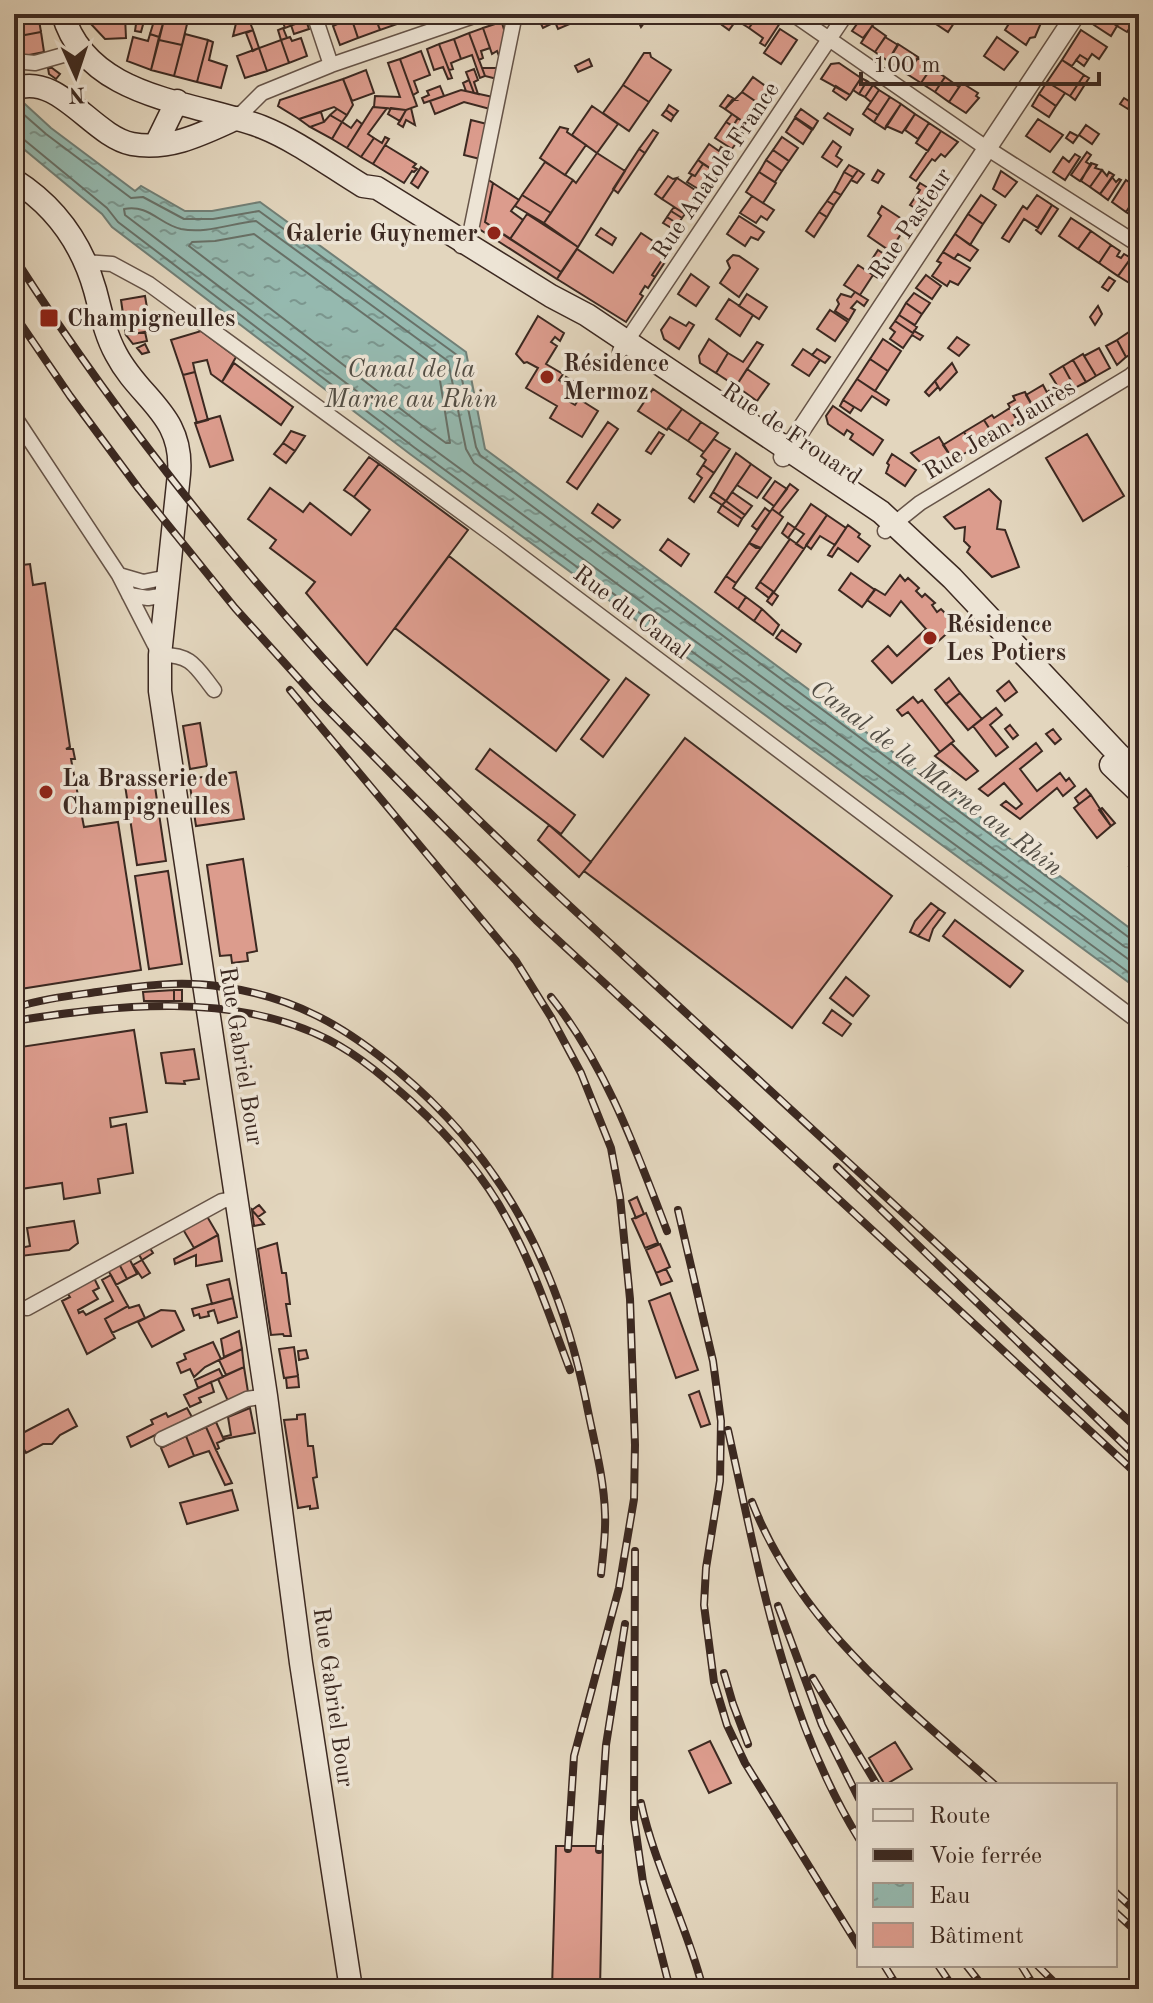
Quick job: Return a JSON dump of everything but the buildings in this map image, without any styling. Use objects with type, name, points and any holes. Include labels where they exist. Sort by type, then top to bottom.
[{"type":"main road","points":[[63,14],[70,35],[81,50]]},
{"type":"main road","name":"Rue de Frouard","points":[[81,50],[116,80],[152,95],[237,118],[272,132],[363,186],[377,188],[881,512],[889,528],[1139,792]]},
{"type":"main road","points":[[14,89],[34,86],[50,91],[120,140],[136,144],[193,139],[237,118]]},
{"type":"main road","points":[[156,144],[177,101]]},
{"type":"main road","name":"Rue Gabriel Bour","points":[[14,180],[37,196],[57,216],[74,241],[85,262],[114,350],[166,418],[179,444],[179,474],[160,655],[163,710],[351,1989]]},
{"type":"main road","name":"Rue de Frouard","points":[[889,528],[952,578],[1139,773]]},
{"type":"street","points":[[314,14],[331,65]]},
{"type":"street","points":[[237,118],[262,93],[331,65],[480,14]]},
{"type":"street","points":[[462,245],[471,230],[515,14]]},
{"type":"street","points":[[793,14],[988,148],[1139,245]]},
{"type":"street","name":"Rue Anatole France","points":[[623,346],[846,14]]},
{"type":"street","name":"Rue Pasteur","points":[[786,453],[1076,14]]},
{"type":"street","points":[[14,61],[35,63],[81,50]]},
{"type":"street","name":"Rue du Canal","points":[[85,262],[112,264],[149,284],[513,550],[1139,1022]]},
{"type":"street","name":"Rue Jean Jaurès","points":[[889,528],[920,503],[1139,368]]},
{"type":"street","points":[[14,416],[119,575],[160,655],[177,654],[191,660],[214,690]]},
{"type":"street","points":[[119,575],[167,586]]},
{"type":"street","points":[[129,595],[148,598],[167,586]]},
{"type":"street","points":[[27,1308],[222,1201],[237,1198]]},
{"type":"street","points":[[162,1439],[247,1399],[266,1396]]},
{"type":"water","name":"Canal de la Marne au Rhin","points":[[14,94],[51,128],[135,191],[141,186],[185,211],[212,211],[260,202],[466,352],[485,449],[1139,935],[1139,990],[410,454],[112,227],[102,214],[14,141]]},
{"type":"railway","points":[[14,257],[100,384],[193,506],[292,624],[396,737],[551,889],[1139,1430]]},
{"type":"railway","points":[[14,314],[139,489],[235,608],[318,700],[536,920],[1139,1476]]},
{"type":"railway","points":[[290,690],[516,961],[581,1073],[611,1148],[620,1197],[630,1299],[634,1499],[619,1588],[574,1756],[568,1849]]},
{"type":"railway","points":[[14,1008],[66,996],[160,985],[207,985],[249,992],[296,1006],[338,1028],[379,1056],[436,1106],[469,1142],[522,1220],[560,1306],[575,1353],[603,1486],[605,1529],[601,1574]]},
{"type":"railway","points":[[551,997],[604,1080],[667,1231]]},
{"type":"railway","points":[[14,1021],[134,1007],[214,1008],[292,1024],[351,1053],[426,1115],[464,1156],[487,1187],[525,1256],[570,1370]]},
{"type":"railway","points":[[837,1167],[1139,1459]]},
{"type":"railway","points":[[678,1210],[713,1361],[721,1421],[720,1481],[706,1568],[704,1605],[714,1682],[727,1725],[745,1763],[857,1944]]},
{"type":"railway","points":[[728,1430],[763,1588],[792,1692],[833,1792],[857,1835]]},
{"type":"railway","points":[[752,1502],[772,1546],[825,1623],[889,1691],[993,1783]]},
{"type":"railway","points":[[635,1551],[634,1819],[643,1882],[670,1989]]},
{"type":"railway","points":[[778,1606],[822,1725],[857,1795]]},
{"type":"railway","points":[[599,1850],[606,1745],[625,1624]]},
{"type":"railway","points":[[724,1673],[748,1744]]},
{"type":"railway","points":[[813,1678],[876,1783]]},
{"type":"railway","points":[[641,1803],[654,1850],[689,1942],[703,1989]]},
{"type":"railway","points":[[1117,1894],[1139,1914]]},
{"type":"railway","points":[[1117,1914],[1139,1934]]},
{"type":"railway","points":[[885,1967],[899,1989]]},
{"type":"railway","points":[[939,1967],[954,1989]]},
{"type":"railway","points":[[968,1967],[985,1989]]},
{"type":"railway","points":[[1022,1967],[1036,1989]]},
{"type":"railway","points":[[1039,1967],[1061,1989]]},
{"type":"place","name":"Galerie Guynemer","points":[[494,233]]},
{"type":"place","name":"Champigneulles","points":[[49,318]]},
{"type":"place","name":"Résidence Mermoz","points":[[547,377]]},
{"type":"place","name":"Résidence Les Potiers","points":[[930,638]]},
{"type":"place","name":"La Brasserie de Champigneulles","points":[[46,792]]}]
